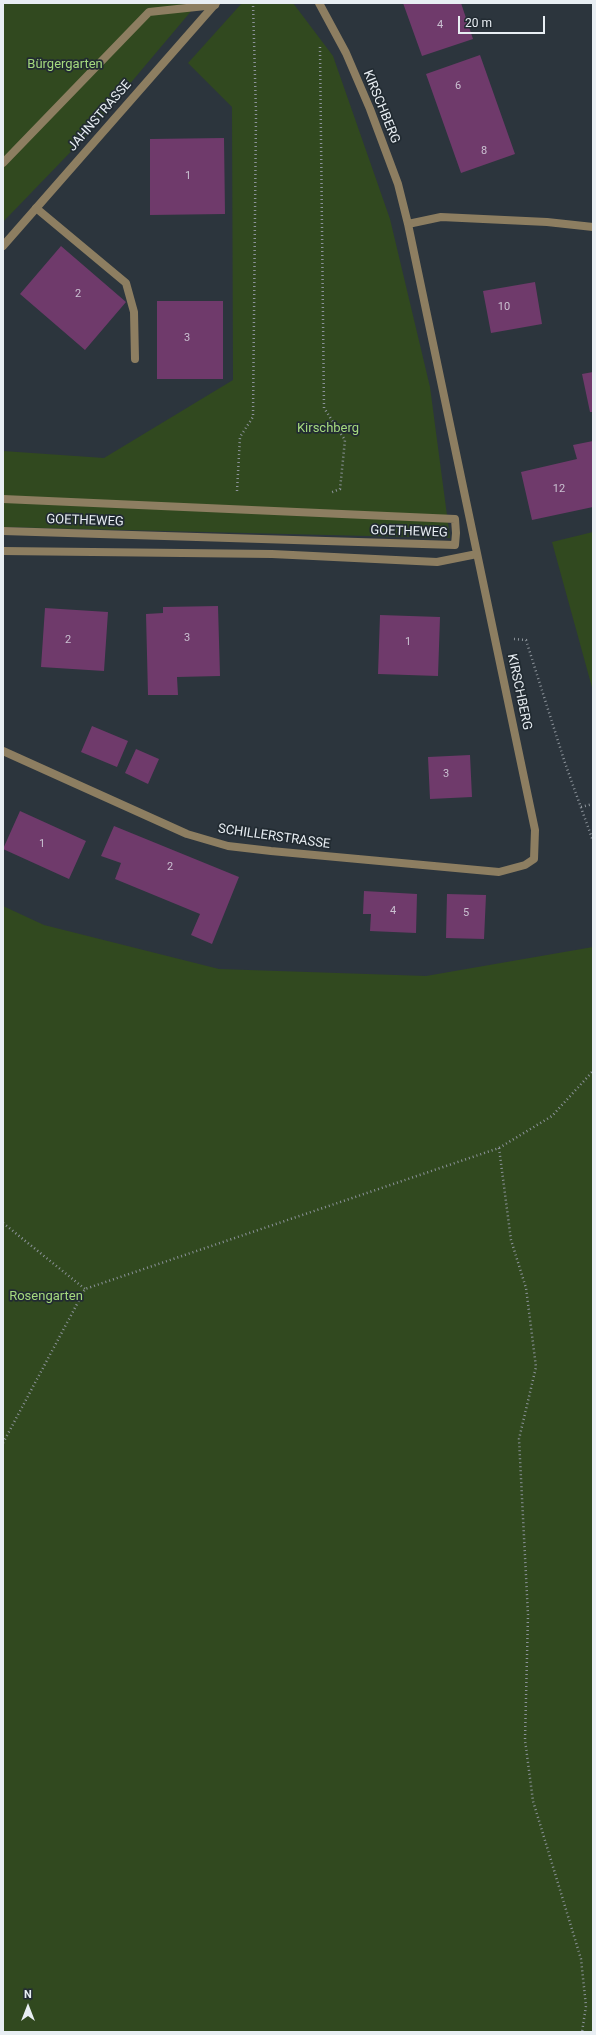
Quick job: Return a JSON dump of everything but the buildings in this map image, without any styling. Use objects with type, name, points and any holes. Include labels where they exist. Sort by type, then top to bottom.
[{"type":"street","name":"KIRSCHBERG","points":[[319,3],[346,53],[370,108],[398,184],[408,224],[535,830],[534,859]]},
{"type":"street","points":[[3,163],[149,12],[216,4]]},
{"type":"street","name":"JAHNSTRASSE","points":[[3,246],[216,4]]},
{"type":"street","points":[[36,208],[126,283],[134,312],[135,359]]},
{"type":"street","points":[[408,224],[441,217],[547,222],[593,227]]},
{"type":"street","name":"GOETHEWEG","points":[[3,499],[455,519],[456,533],[455,545],[3,531]]},
{"type":"street","name":"GOETHEWEG","points":[[3,551],[272,554],[437,562],[477,554]]},
{"type":"street","name":"SCHILLERSTRASSE","points":[[3,751],[187,834],[228,846],[499,872],[524,865],[534,859]]},
{"type":"path","points":[[237,492],[240,437],[253,417],[256,113],[253,3]]},
{"type":"path","points":[[320,41],[324,408],[345,440],[340,489]]},
{"type":"path","points":[[496,639],[526,640],[565,763],[593,841]]},
{"type":"path","points":[[581,807],[593,804]]},
{"type":"path","points":[[3,1443],[85,1290],[499,1148],[552,1116],[593,1071]]},
{"type":"path","points":[[499,1148],[511,1240],[526,1288],[536,1366],[519,1439],[528,1615],[525,1740],[533,1801],[581,1959],[586,2006],[582,2032]]},
{"type":"path","points":[[3,1223],[85,1290]]},
{"type":"green space","name":"Bürgergarten","points":[[3,3],[198,3],[85,137],[3,222]]},
{"type":"green space","name":"Kirschberg","points":[[242,3],[293,3],[333,56],[390,219],[430,387],[450,538],[3,527],[3,451],[104,458],[233,380],[232,107],[188,63]]},
{"type":"green space","points":[[593,532],[593,691],[552,542]]},
{"type":"green space","name":"Rosengarten","points":[[3,906],[44,925],[219,969],[426,976],[593,947],[593,2032],[3,2032]]}]
